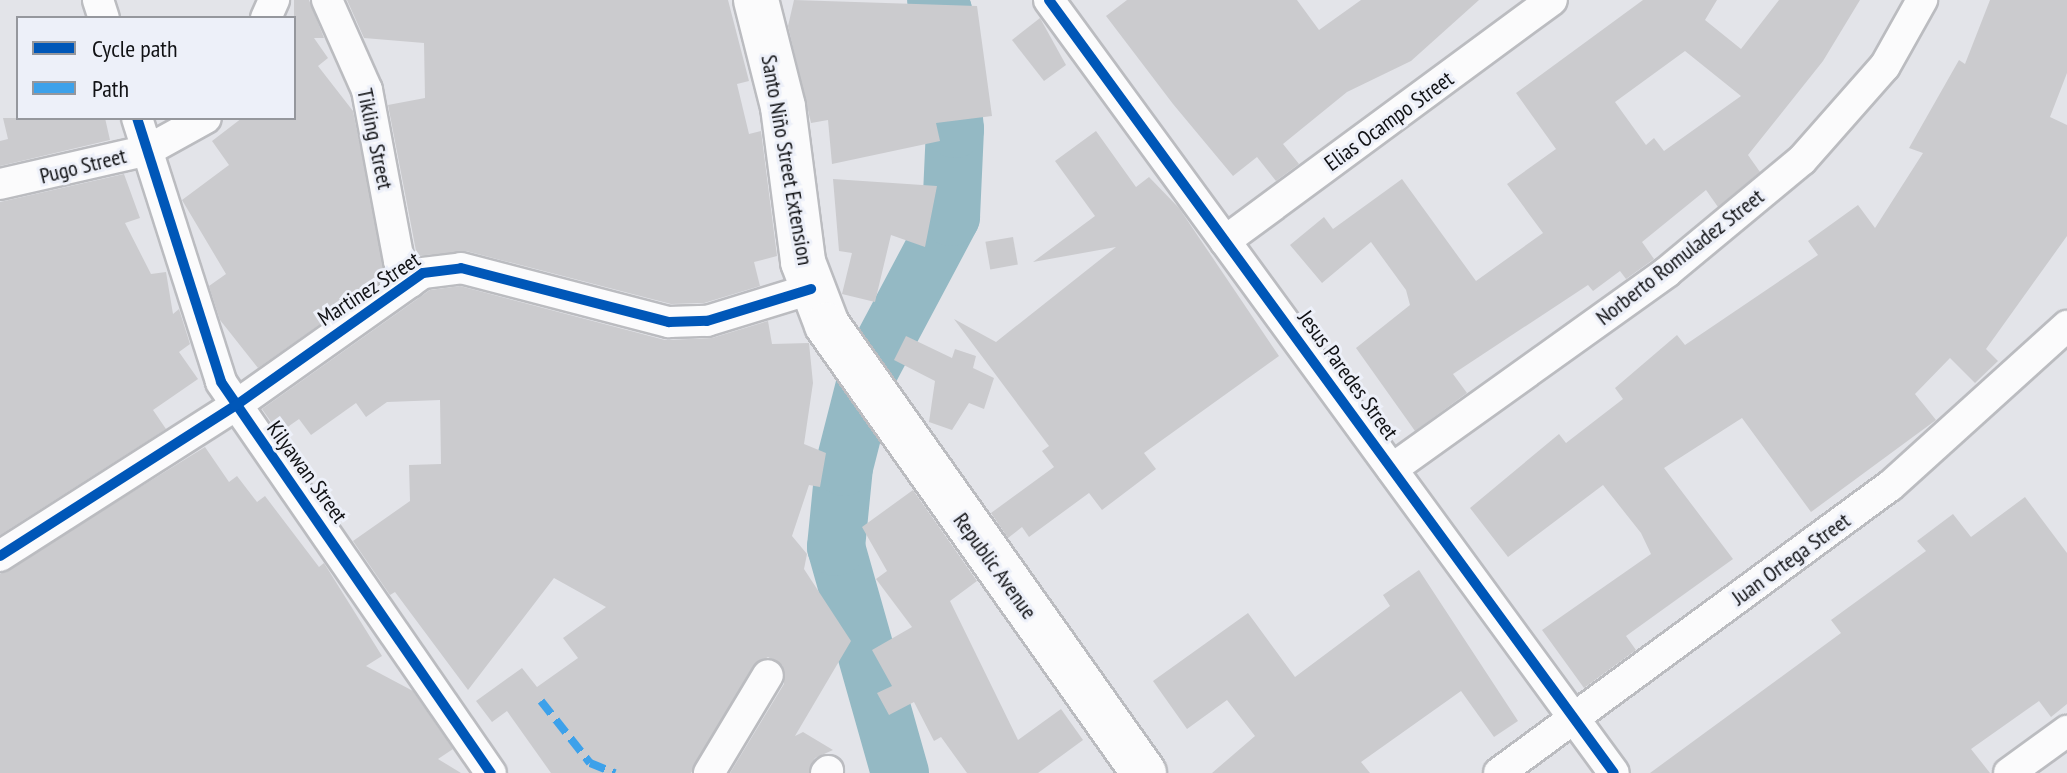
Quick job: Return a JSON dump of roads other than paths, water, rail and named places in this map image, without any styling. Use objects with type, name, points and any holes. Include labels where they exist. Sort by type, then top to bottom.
[{"type":"main road","name":"Santo Niño Street Extension","points":[[756,0],[783,107],[811,289],[848,359]]},
{"type":"main road","name":"Republic Avenue","points":[[848,359],[1144,773]]},
{"type":"street","name":"Tikling Street","points":[[327,0],[367,90],[399,261],[410,282]]},
{"type":"street","name":"Elias Ocampo Street","points":[[1225,241],[1552,0]]},
{"type":"street","name":"Norberto Romuladez Street","points":[[1392,469],[1667,272],[1802,160],[1885,66],[1922,0]]},
{"type":"street","name":"Jesus Paredes Street","points":[[1062,5],[1225,241],[1614,773]]},
{"type":"street","name":"Kilyawan Street","points":[[138,120],[206,343],[235,406],[491,773]]},
{"type":"street","name":"Pugo Street","points":[[0,184],[148,150],[202,120]]},
{"type":"street","name":"Martinez Street","points":[[0,556],[235,406],[410,282],[442,267],[461,268],[669,322],[707,321],[811,289]]},
{"type":"street","name":"Juan Ortega Street","points":[[1499,773],[1890,486],[2067,326]]},
{"type":"street","points":[[709,773],[768,675]]},
{"type":"street","points":[[2009,773],[2067,731]]},
{"type":"waterway","points":[[900,773],[836,547],[844,467],[868,373],[951,217],[955,129],[943,11],[936,0]]}]
